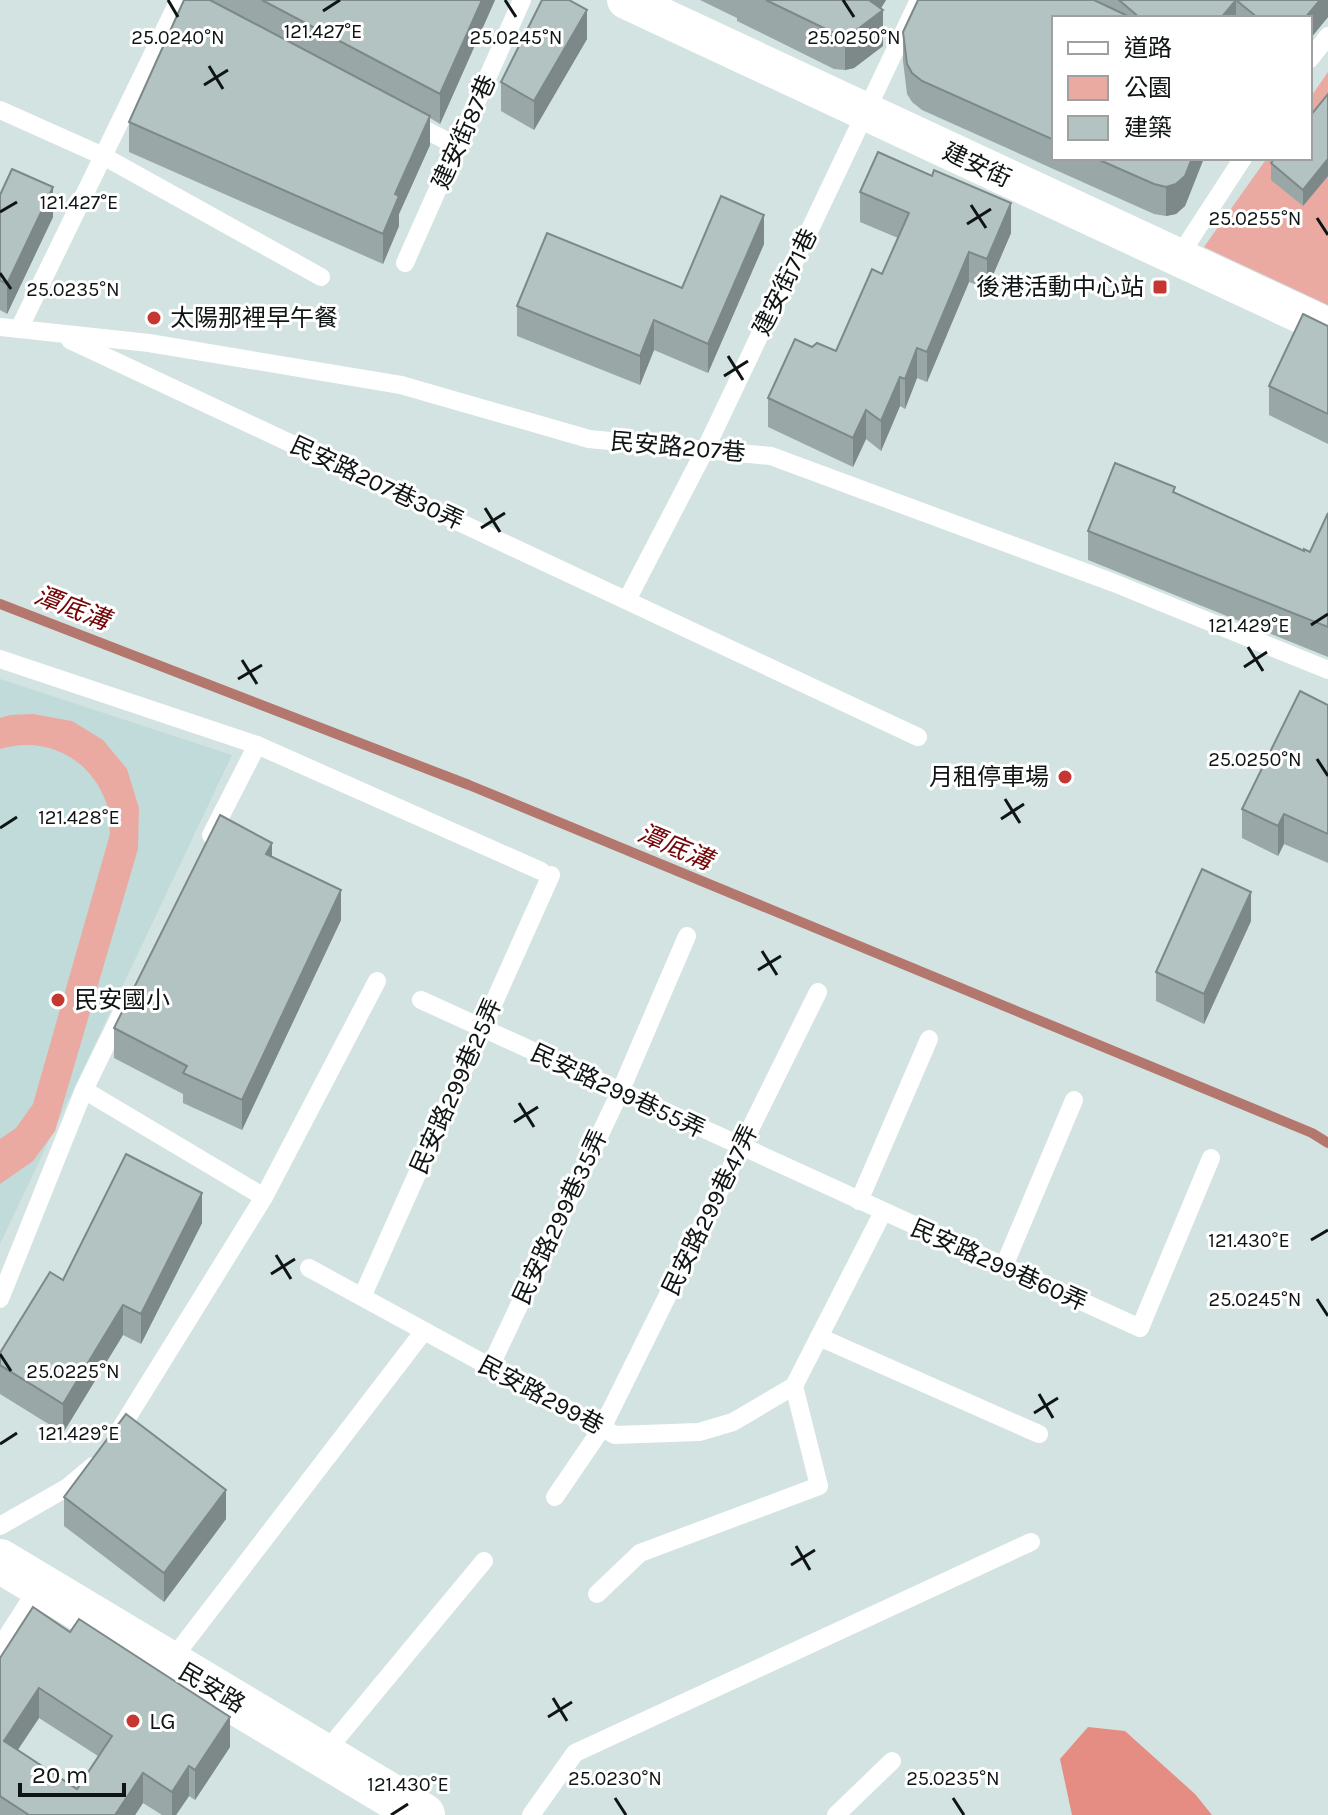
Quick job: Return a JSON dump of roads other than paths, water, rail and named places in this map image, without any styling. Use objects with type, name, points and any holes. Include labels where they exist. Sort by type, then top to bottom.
[{"type":"street","name":"建安街","points":[[626,0],[1328,327]]},
{"type":"street","name":"民安路","points":[[0,1561],[423,1815]]},
{"type":"lane","name":"建安街87巷","points":[[405,263],[522,0]]},
{"type":"lane","name":"建安街71巷","points":[[627,600],[705,450],[919,0]]},
{"type":"lane","points":[[19,329],[103,156],[184,2]]},
{"type":"lane","points":[[1312,56],[1328,36]]},
{"type":"lane","points":[[0,110],[103,156],[321,277]]},
{"type":"lane","points":[[388,110],[457,146]]},
{"type":"lane","points":[[1178,258],[1242,160]]},
{"type":"lane","name":"民安路207巷","points":[[0,327],[149,343],[401,385],[589,439],[771,456],[1114,583],[1328,670]]},
{"type":"lane","name":"民安路207巷30弄","points":[[53,332],[918,737]]},
{"type":"lane","points":[[0,659],[257,745],[201,855]]},
{"type":"lane","name":"民安路299巷25弄","points":[[257,745],[546,873],[482,1029],[362,1297]]},
{"type":"lane","name":"民安路299巷35弄","points":[[490,1367],[620,1092],[687,936]]},
{"type":"lane","points":[[0,1526],[68,1487],[97,1463],[136,1407],[264,1197],[377,981]]},
{"type":"lane","name":"民安路299巷47弄","points":[[555,1497],[602,1428],[818,992]]},
{"type":"lane","points":[[0,1299],[84,1090],[132,993]]},
{"type":"lane","name":"民安路299巷55弄","points":[[421,1000],[859,1201]]},
{"type":"lane","points":[[859,1201],[929,1039]]},
{"type":"lane","points":[[84,1090],[264,1197]]},
{"type":"lane","points":[[1004,1266],[1074,1100]]},
{"type":"lane","name":"民安路299巷60弄","points":[[859,1201],[1140,1328],[1211,1158]]},
{"type":"lane","points":[[597,1594],[640,1553],[819,1486],[794,1386],[883,1212]]},
{"type":"lane","name":"民安路299巷","points":[[309,1268],[615,1435],[699,1432],[733,1422],[794,1386]]},
{"type":"lane","points":[[170,1662],[424,1331]]},
{"type":"lane","points":[[819,1337],[1039,1434]]},
{"type":"lane","points":[[531,1815],[575,1753],[1031,1542]]},
{"type":"lane","points":[[323,1755],[484,1561]]},
{"type":"lane","points":[[0,1647],[40,1585]]},
{"type":"lane","points":[[836,1815],[892,1761]]},
{"type":"waterway","name":"潭底溝","points":[[0,604],[469,785],[1312,1133],[1328,1143]]},
{"type":"place","name":"後港活動中心站","points":[[1160,287]]},
{"type":"place","name":"太陽那裡早午餐","points":[[154,318]]},
{"type":"place","name":"月租停車場","points":[[1065,777]]},
{"type":"place","name":"民安國小","points":[[58,1000]]},
{"type":"place","name":"LG","points":[[133,1721]]}]
